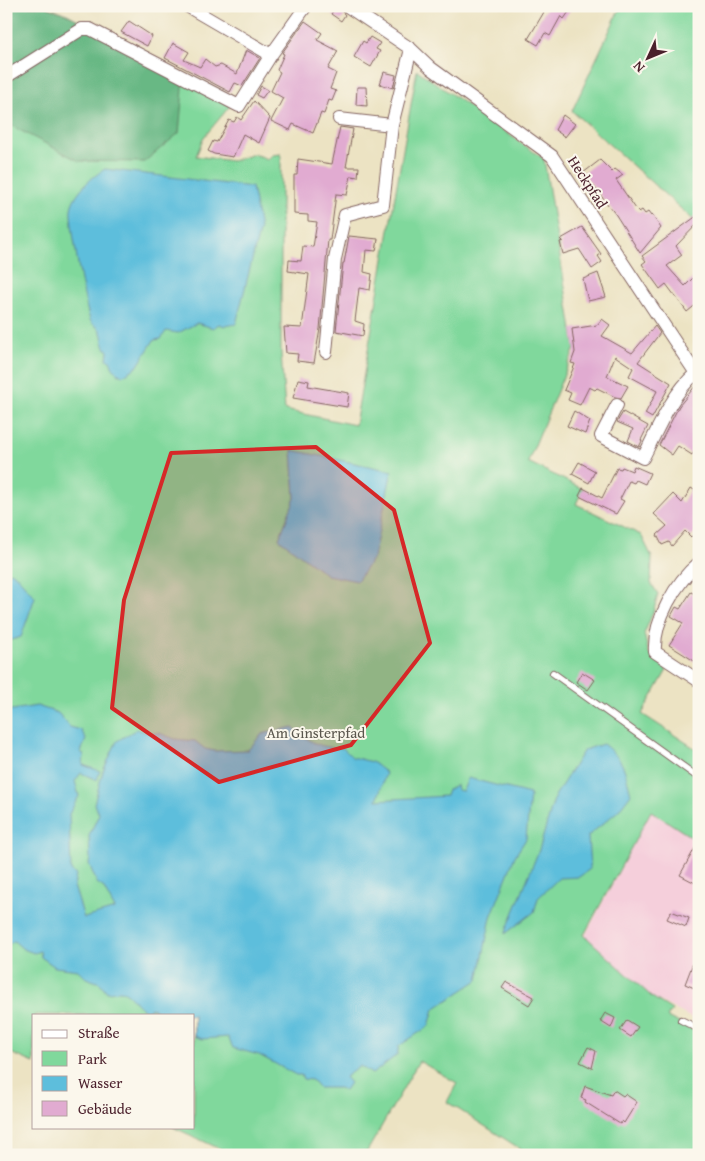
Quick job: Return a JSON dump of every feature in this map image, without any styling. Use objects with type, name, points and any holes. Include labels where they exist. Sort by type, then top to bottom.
[{"type":"street","points":[[187,6],[271,55]]},
{"type":"street","points":[[6,77],[82,29],[90,29],[239,106],[271,55],[306,6]]},
{"type":"street","name":"Heckpfad","points":[[347,6],[411,49],[431,68],[552,156],[697,376],[686,382],[676,396],[643,458],[601,436],[617,405]]},
{"type":"street","points":[[326,352],[335,259],[345,215],[383,205],[392,125],[411,49]]},
{"type":"street","points":[[339,119],[392,125]]},
{"type":"street","points":[[699,562],[686,573],[668,599],[655,641],[656,652],[671,664],[699,681]]},
{"type":"lane","points":[[553,673],[699,778]]},
{"type":"lane","points":[[681,1020],[699,1029]]},
{"type":"highlighted area","points":[[316,447],[394,510],[430,643],[351,745],[219,782],[112,708],[124,600],[171,453]]},
{"type":"shaded area","points":[[651,811],[699,842],[699,1022],[652,997],[585,936]]},
{"type":"green space","points":[[6,6],[44,6],[67,14],[184,77],[179,133],[144,162],[79,161],[6,123]]},
{"type":"green space","points":[[621,6],[699,6],[699,225],[572,111]]},
{"type":"green space","name":"Am Ginsterpfad","points":[[67,15],[184,77],[230,106],[204,137],[196,156],[232,161],[254,154],[268,159],[272,155],[281,154],[281,353],[285,410],[355,425],[417,70],[544,159],[575,348],[528,462],[583,489],[576,504],[641,535],[652,557],[651,583],[658,594],[654,610],[644,634],[649,654],[667,670],[642,714],[699,751],[699,842],[651,811],[584,935],[652,997],[672,1010],[667,1017],[699,1033],[699,1155],[530,1155],[447,1102],[457,1083],[419,1061],[365,1155],[233,1155],[175,1128],[195,1128],[195,1014],[32,1014],[32,1062],[6,1051],[6,68]]},
{"type":"water","points":[[105,169],[252,187],[260,228],[236,324],[225,326],[219,324],[213,328],[197,323],[178,333],[166,331],[161,339],[154,340],[137,367],[122,376],[107,359],[108,351],[104,346],[100,330],[91,322],[78,266],[71,216],[73,203],[80,191],[89,181]]},
{"type":"water","points":[[292,450],[392,471],[373,558],[357,581],[327,575],[279,539],[295,498]]},
{"type":"water","points":[[6,572],[14,573],[35,597],[21,637],[6,642]]},
{"type":"water","points":[[37,706],[58,713],[70,727],[81,730],[86,739],[81,752],[84,755],[83,765],[100,771],[97,780],[81,773],[75,781],[79,796],[69,814],[71,871],[76,875],[74,886],[84,918],[115,909],[103,887],[97,883],[89,864],[89,836],[99,814],[94,804],[103,771],[117,741],[137,729],[148,733],[159,733],[175,739],[195,741],[205,749],[215,751],[248,750],[262,734],[293,727],[316,744],[343,748],[352,757],[372,762],[386,773],[377,800],[446,796],[448,790],[456,785],[457,790],[463,791],[468,778],[530,794],[526,839],[515,856],[491,917],[478,980],[434,1009],[429,1026],[399,1046],[397,1055],[372,1074],[360,1066],[345,1077],[350,1083],[345,1090],[339,1088],[319,1088],[312,1080],[303,1079],[301,1075],[296,1075],[259,1055],[233,1048],[228,1037],[202,1039],[195,1036],[195,1014],[163,1014],[152,1008],[146,1011],[125,992],[107,992],[100,983],[86,978],[78,970],[55,967],[41,957],[40,951],[34,953],[23,949],[14,941],[6,946],[6,711]]},
{"type":"water","points":[[603,744],[620,760],[631,794],[618,811],[588,836],[590,869],[579,877],[559,878],[538,898],[534,912],[505,934],[539,850],[555,796],[584,750]]},
{"type":"building","points":[[336,6],[345,15],[341,21],[331,14]]},
{"type":"building","points":[[546,6],[573,6],[564,19],[561,16],[550,36],[545,33],[538,45],[528,39]]},
{"type":"building","points":[[129,21],[152,36],[147,46],[121,32]]},
{"type":"building","points":[[305,21],[322,33],[317,40],[338,51],[328,69],[336,73],[330,89],[336,91],[332,101],[329,100],[324,114],[321,113],[313,133],[293,124],[290,130],[271,121],[283,98],[271,91],[280,72],[277,70],[284,54],[282,53]]},
{"type":"building","points":[[370,37],[380,43],[376,49],[380,51],[371,67],[354,57],[363,41],[366,43]]},
{"type":"building","points":[[173,43],[189,52],[184,60],[200,67],[205,59],[215,67],[221,65],[237,74],[246,50],[260,58],[242,86],[235,83],[230,92],[165,58]]},
{"type":"building","points":[[384,72],[396,75],[393,88],[380,84]]},
{"type":"building","points":[[261,86],[268,90],[262,98],[256,95]]},
{"type":"building","points":[[357,87],[366,87],[367,106],[356,105]]},
{"type":"building","points":[[254,101],[270,118],[259,143],[243,134],[233,157],[214,154],[208,151],[213,141],[217,142],[229,120],[234,122],[237,117],[241,120]]},
{"type":"building","points":[[563,115],[575,124],[565,137],[555,130]]},
{"type":"building","points":[[340,127],[353,129],[346,167],[359,167],[358,177],[351,176],[347,195],[336,194],[330,240],[328,240],[320,329],[314,363],[297,361],[298,354],[286,353],[284,327],[302,328],[309,274],[288,271],[289,260],[301,261],[303,246],[313,247],[317,222],[308,221],[308,215],[294,214],[294,175],[297,175],[298,159],[332,164]]},
{"type":"building","points":[[600,160],[612,172],[615,169],[623,175],[616,180],[636,209],[639,212],[642,210],[645,214],[648,212],[652,215],[661,228],[640,253],[616,215],[583,173]]},
{"type":"building","points":[[698,215],[699,222],[676,246],[682,255],[667,266],[685,286],[694,277],[699,282],[699,302],[687,312],[666,284],[660,289],[642,264],[646,261],[642,256]]},
{"type":"building","points":[[582,227],[601,254],[598,256],[602,262],[592,269],[579,249],[563,254],[560,242],[563,241],[561,239]]},
{"type":"building","points":[[349,236],[378,239],[376,251],[366,250],[364,272],[372,274],[370,290],[359,288],[355,321],[364,324],[363,336],[336,331],[343,263]]},
{"type":"building","points":[[598,273],[606,297],[588,301],[583,279]]},
{"type":"building","points":[[602,319],[610,325],[602,336],[632,353],[655,326],[660,333],[638,362],[671,383],[652,418],[645,414],[657,391],[629,376],[633,368],[615,356],[607,376],[628,386],[621,398],[597,388],[595,390],[589,387],[580,405],[568,400],[571,393],[564,390],[575,364],[571,363],[575,352],[572,329],[597,325]]},
{"type":"building","points":[[298,379],[309,381],[308,386],[349,393],[347,407],[293,398]]},
{"type":"building","points":[[696,385],[699,386],[699,456],[694,452],[692,455],[678,446],[672,455],[659,445],[679,406]]},
{"type":"building","points":[[574,411],[590,421],[585,434],[567,426]]},
{"type":"building","points":[[623,412],[648,426],[639,447],[628,441],[633,429],[617,422]]},
{"type":"building","points":[[579,462],[595,471],[589,483],[572,474]]},
{"type":"building","points":[[634,466],[650,473],[645,484],[636,480],[634,483],[629,481],[620,499],[624,501],[616,514],[579,496],[583,488],[602,498],[617,468],[621,469],[622,467],[632,471]]},
{"type":"building","points":[[691,488],[699,493],[699,529],[691,537],[685,531],[672,546],[669,542],[662,545],[657,535],[667,526],[654,514],[673,494],[682,503]]},
{"type":"building","points":[[691,592],[699,596],[699,664],[669,645],[683,623],[671,616],[676,607],[680,609]]},
{"type":"building","points":[[582,672],[595,680],[588,690],[576,682]]},
{"type":"building","points":[[699,841],[699,885],[680,875]]},
{"type":"building","points":[[671,911],[689,918],[686,927],[667,919]]},
{"type":"building","points":[[699,950],[699,990],[685,984]]},
{"type":"building","points":[[506,982],[534,997],[529,1005],[502,988]]},
{"type":"building","points":[[605,1013],[615,1018],[611,1028],[600,1021]]},
{"type":"building","points":[[627,1020],[638,1027],[631,1037],[620,1030]]},
{"type":"building","points":[[588,1047],[596,1051],[592,1068],[580,1062]]},
{"type":"building","points":[[585,1086],[611,1095],[614,1090],[623,1096],[625,1094],[637,1102],[624,1123],[622,1121],[620,1124],[581,1098]]}]
